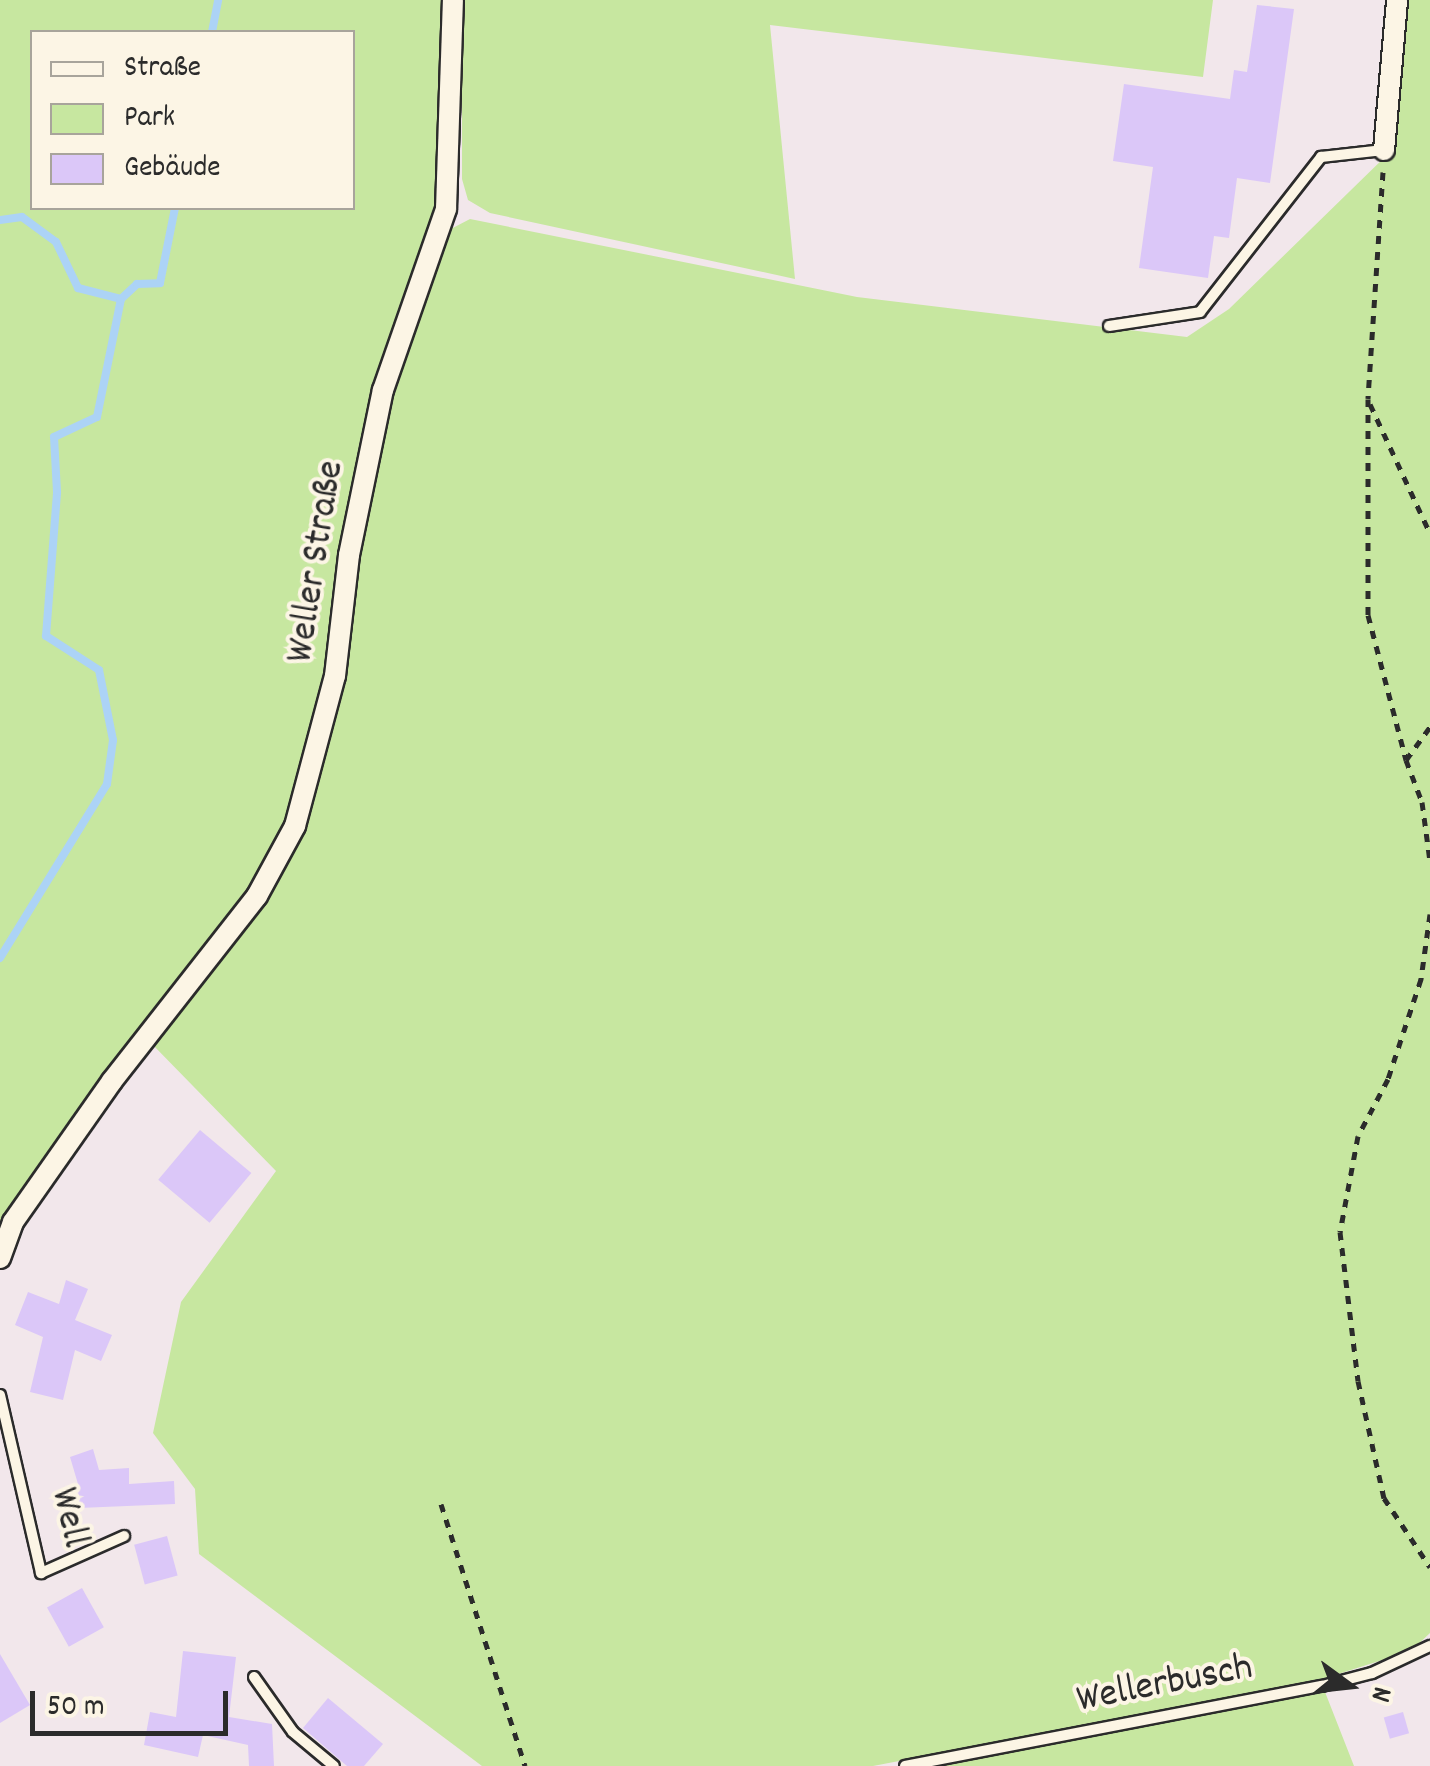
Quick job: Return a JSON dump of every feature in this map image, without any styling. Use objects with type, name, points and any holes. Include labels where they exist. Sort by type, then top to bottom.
[{"type":"street","name":"Weller Straße","points":[[0,1258],[13,1222],[112,1081],[258,896],[295,826],[336,676],[349,555],[383,390],[446,209],[453,0]]},
{"type":"street","points":[[1384,150],[1397,0]]},
{"type":"lane","points":[[1109,326],[1200,312],[1321,157],[1384,150]]},
{"type":"lane","name":"Well","points":[[0,1394],[40,1574],[124,1536]]},
{"type":"lane","name":"Wellerbusch","points":[[906,1766],[1322,1686],[1372,1673],[1430,1646]]},
{"type":"lane","points":[[254,1677],[292,1732],[334,1766]]},
{"type":"path","points":[[1384,150],[1368,399],[1368,615],[1406,760],[1422,802],[1430,860]]},
{"type":"path","points":[[1368,399],[1430,533]]},
{"type":"path","points":[[1406,760],[1430,726]]},
{"type":"path","points":[[1430,914],[1416,996],[1388,1079],[1358,1136],[1340,1232],[1358,1380],[1384,1498],[1430,1567]]},
{"type":"path","points":[[441,1504],[525,1766]]},
{"type":"green space","points":[[0,0],[447,0],[437,206],[378,391],[332,678],[292,826],[252,898],[0,1246]]},
{"type":"green space","points":[[462,0],[1213,0],[1203,77],[770,25],[795,279],[490,213],[468,200],[462,179]]},
{"type":"green space","points":[[1399,0],[1430,0],[1430,1633],[1411,1651],[1316,1681],[873,1766],[482,1766],[199,1554],[195,1489],[153,1433],[181,1302],[276,1171],[151,1043],[300,829],[389,392],[447,231],[470,219],[857,297],[1187,337],[1229,309],[1390,152]]},
{"type":"green space","points":[[1325,1692],[1354,1766],[938,1766],[1045,1746]]},
{"type":"building","points":[[1257,5],[1294,9],[1270,183],[1237,178],[1229,238],[1214,236],[1208,278],[1139,268],[1153,167],[1113,161],[1124,84],[1230,99],[1234,70],[1247,72]]},
{"type":"building","points":[[200,1130],[251,1173],[210,1223],[158,1180]]},
{"type":"building","points":[[66,1280],[88,1289],[75,1320],[112,1335],[101,1361],[75,1350],[63,1400],[30,1392],[43,1337],[15,1325],[28,1292],[59,1304]]},
{"type":"building","points":[[93,1449],[99,1470],[129,1468],[129,1484],[174,1481],[175,1504],[79,1508],[78,1484],[70,1457]]},
{"type":"building","points":[[167,1536],[178,1576],[145,1584],[134,1545]]},
{"type":"building","points":[[82,1588],[104,1627],[69,1647],[47,1607]]},
{"type":"building","points":[[183,1651],[236,1657],[229,1717],[272,1724],[274,1766],[249,1766],[248,1745],[203,1735],[198,1757],[144,1745],[150,1712],[176,1717]]},
{"type":"building","points":[[0,1654],[30,1705],[0,1723]]},
{"type":"building","points":[[328,1698],[383,1744],[364,1766],[347,1766],[303,1728]]},
{"type":"building","points":[[1403,1712],[1409,1733],[1390,1739],[1384,1718]]},
{"type":"waterway","points":[[212,30],[218,0]]},
{"type":"waterway","points":[[0,958],[107,784],[113,740],[99,670],[46,636],[57,492],[54,437],[97,417],[121,299],[137,284],[160,283],[175,210]]},
{"type":"waterway","points":[[0,220],[22,217],[56,242],[78,288],[121,299]]}]
